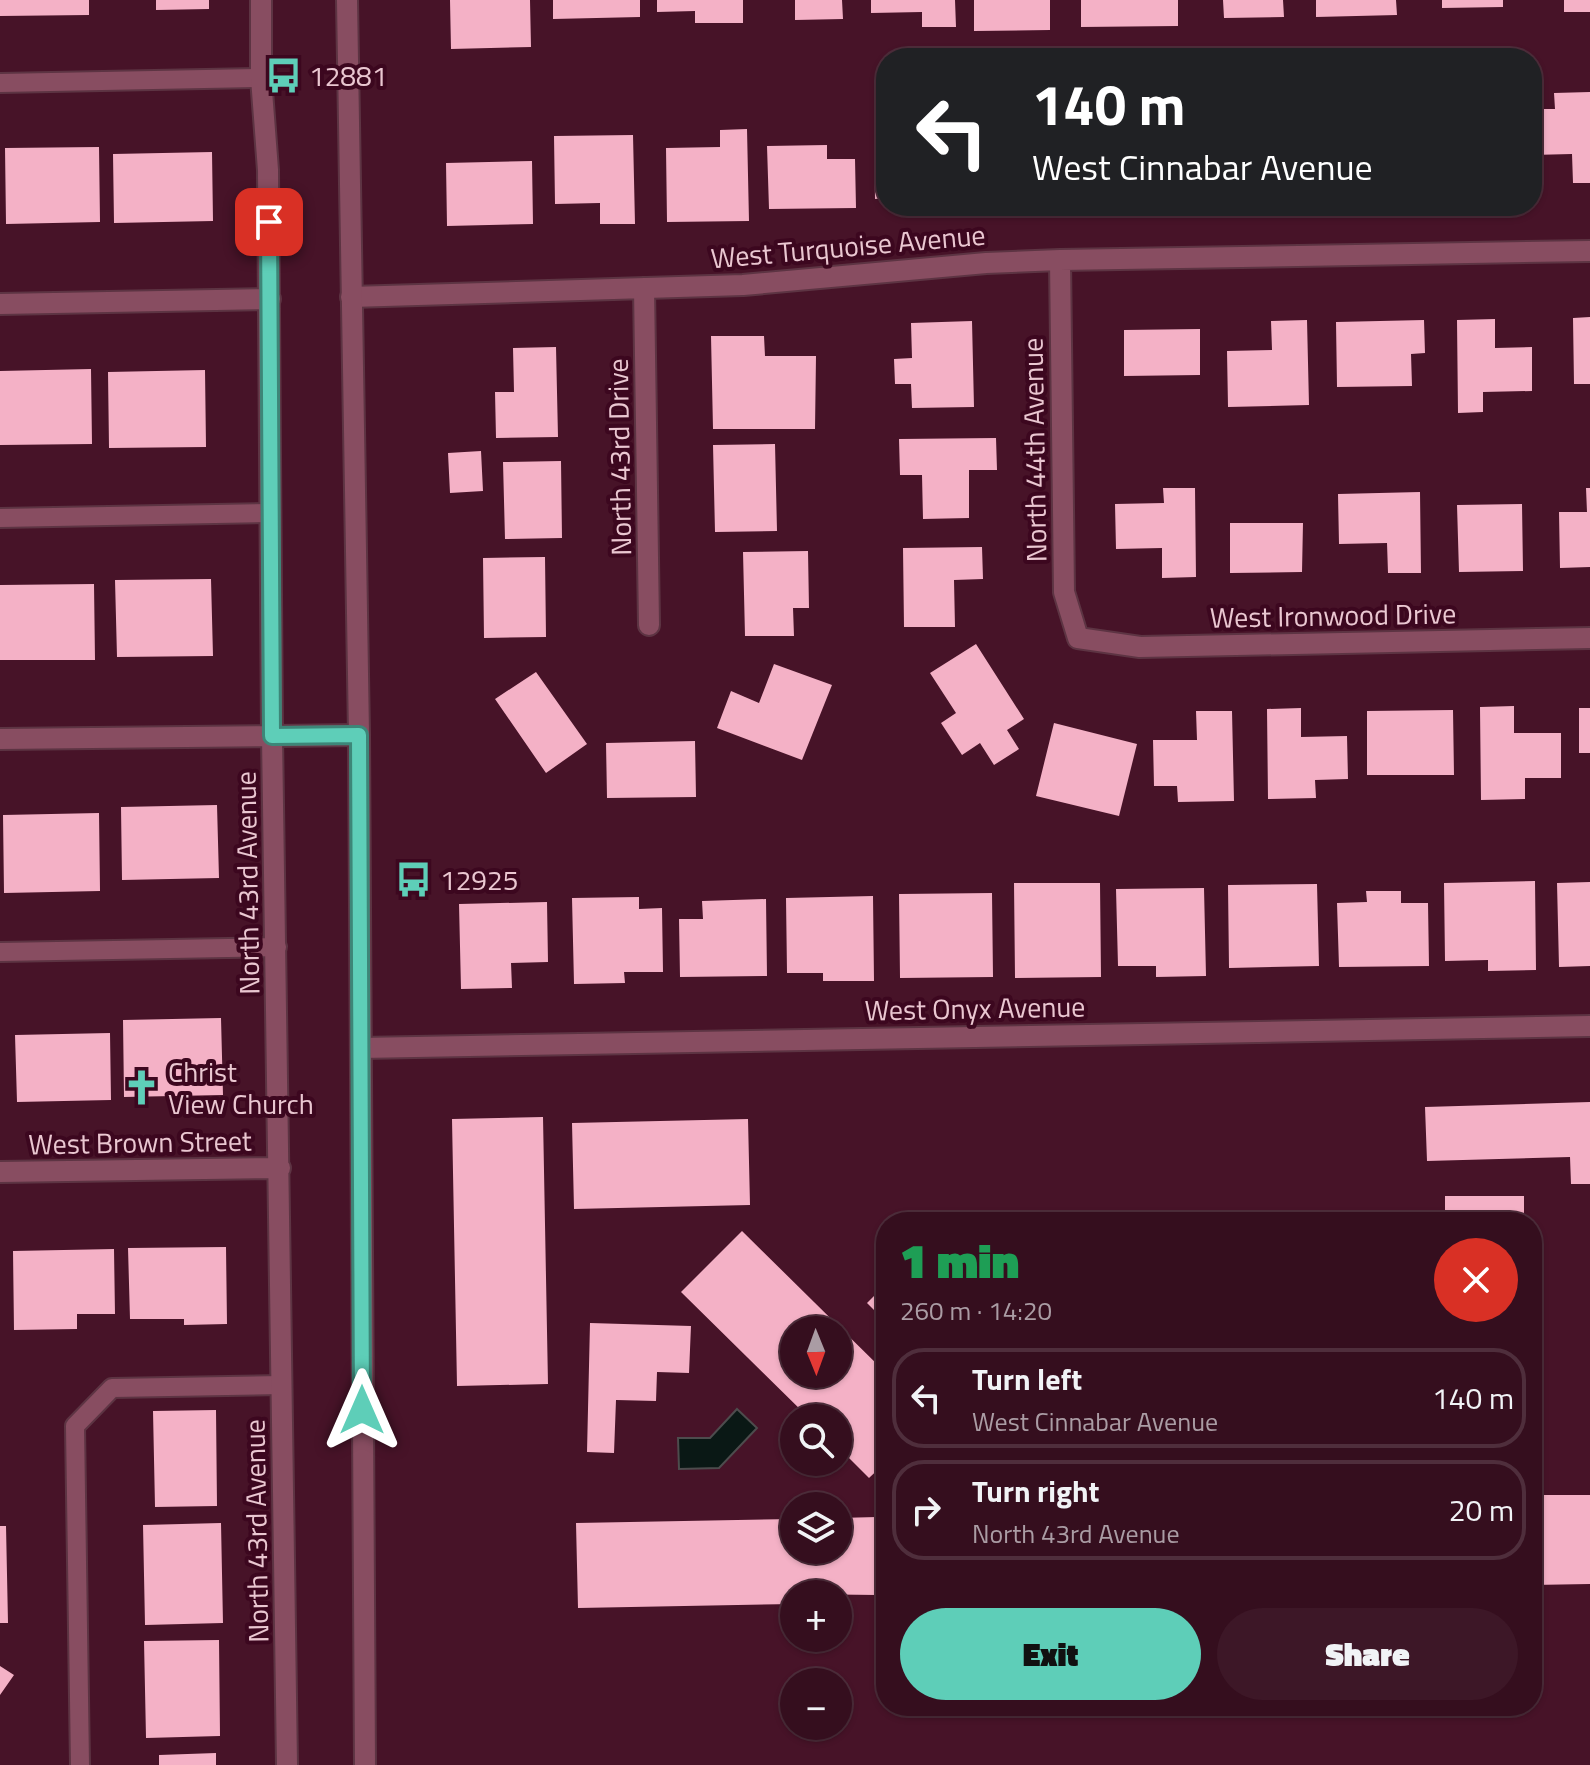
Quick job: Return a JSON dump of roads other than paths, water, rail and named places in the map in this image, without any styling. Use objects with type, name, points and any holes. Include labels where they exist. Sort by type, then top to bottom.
[{"type":"street","name":"North 43rd Avenue","points":[[261,0],[270,299],[272,736],[287,1765]]},
{"type":"street","points":[[347,0],[359,735],[365,1765]]},
{"type":"street","name":"West Turquoise Avenue","points":[[351,297],[743,285],[986,263],[1060,260],[1590,251]]},
{"type":"street","name":"North 44th Avenue","points":[[1060,260],[1064,592],[1078,638]]},
{"type":"street","name":"North 43rd Drive","points":[[644,288],[649,625]]},
{"type":"street","points":[[0,304],[270,299]]},
{"type":"street","name":"West Ironwood Drive","points":[[1078,638],[1140,647],[1590,638]]},
{"type":"street","points":[[0,739],[359,735]]},
{"type":"street","name":"West Onyx Avenue","points":[[361,1048],[1590,1026]]},
{"type":"street","name":"West Brown Street","points":[[0,1172],[280,1168]]},
{"type":"lane","points":[[0,83],[261,78]]},
{"type":"lane","points":[[0,518],[271,513]]},
{"type":"lane","points":[[0,952],[277,947]]},
{"type":"lane","points":[[80,1765],[75,1426],[112,1388],[282,1385]]},
{"type":"place","name":"12881","points":[[283,75]]},
{"type":"place","name":"12925","points":[[414,879]]},
{"type":"place","name":"Christ View Church","points":[[142,1087]]}]
